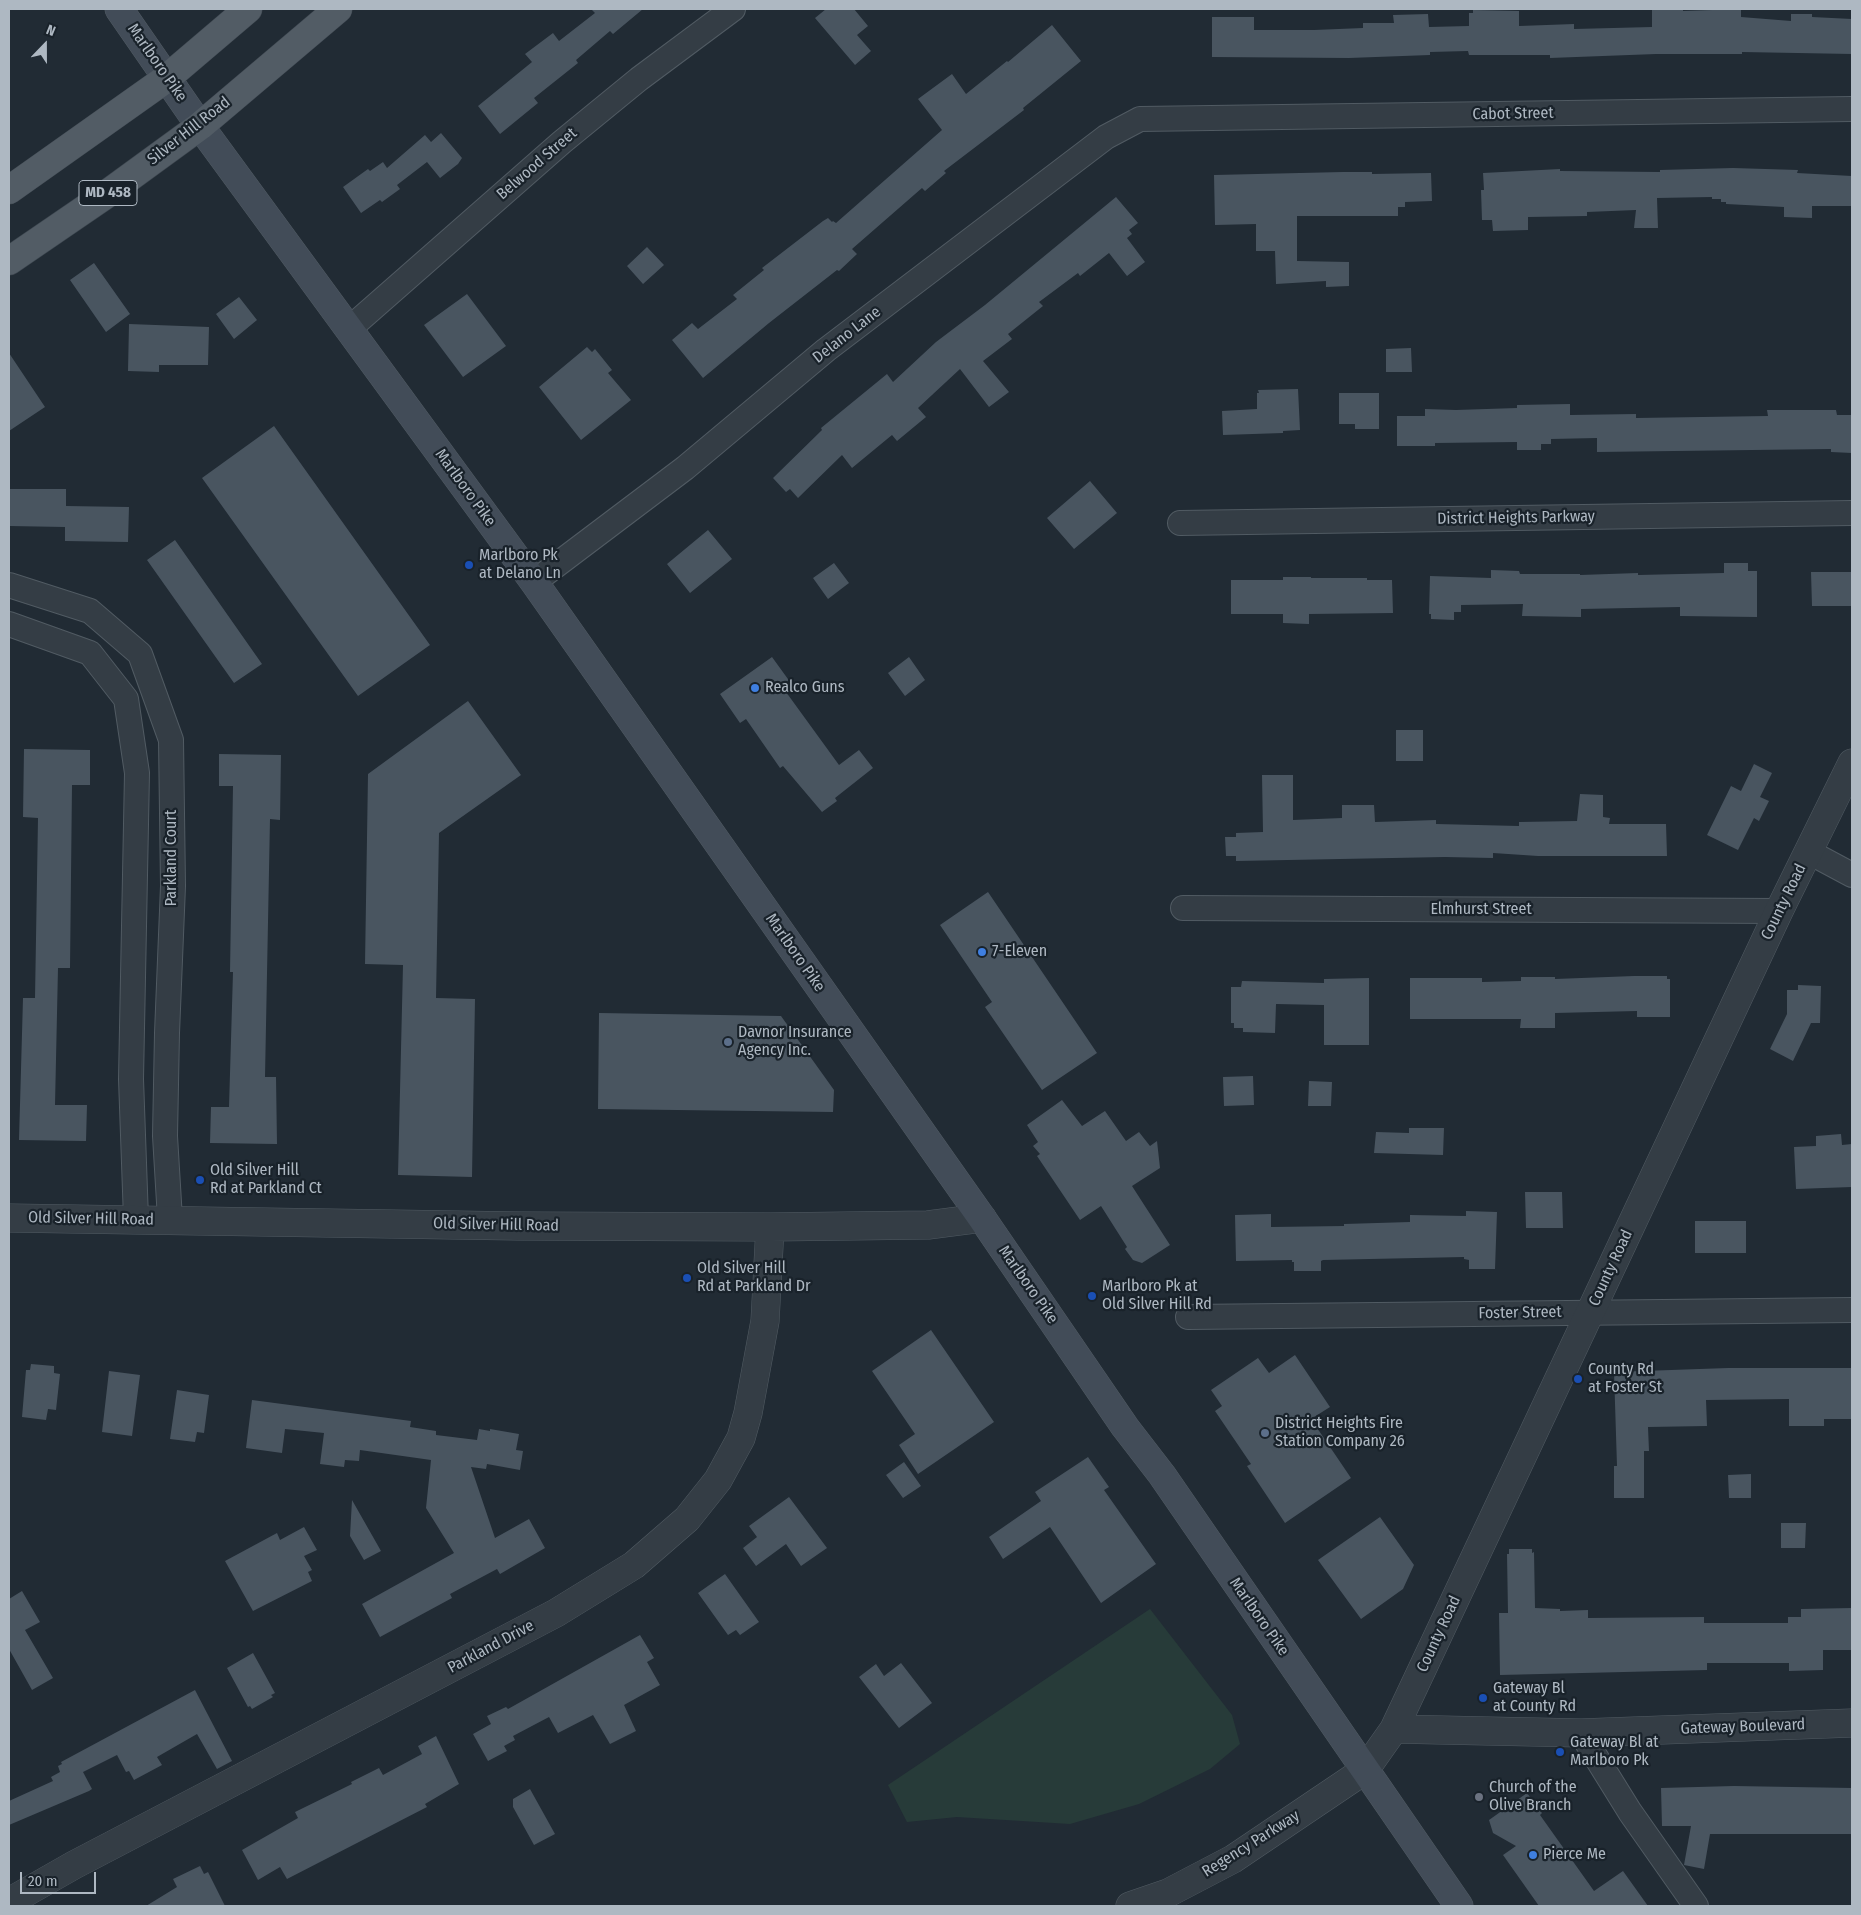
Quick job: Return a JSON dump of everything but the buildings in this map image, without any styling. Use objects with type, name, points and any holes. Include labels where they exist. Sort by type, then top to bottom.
[{"type":"main road","name":"Marlboro Pike","points":[[119,9],[200,126],[534,582],[982,1218],[1125,1427],[1162,1475],[1459,1906]]},
{"type":"main road","points":[[9,190],[167,78],[248,9]]},
{"type":"main road","name":"Silver Hill Road","points":[[9,261],[104,196],[200,126],[338,9]]},
{"type":"street","name":"Belwood Street","points":[[349,329],[562,142],[639,79],[733,9]]},
{"type":"street","name":"Cabot Street","points":[[1174,118],[1852,109]]},
{"type":"street","name":"Delano Lane","points":[[534,582],[685,468],[826,350],[1106,137],[1140,119],[1174,118]]},
{"type":"street","name":"District Heights Parkway","points":[[1180,523],[1852,513]]},
{"type":"street","name":"Parkland Court","points":[[9,585],[90,611],[140,654],[171,740],[173,886],[165,1136],[170,1219]]},
{"type":"street","points":[[9,624],[90,653],[126,699],[137,773],[131,1079],[136,1219]]},
{"type":"street","name":"County Road","points":[[1365,1770],[1394,1729],[1779,911],[1852,763]]},
{"type":"street","points":[[137,773],[171,776]]},
{"type":"street","points":[[1809,852],[1852,875]]},
{"type":"street","name":"Elmhurst Street","points":[[1183,908],[1779,911]]},
{"type":"street","points":[[133,1138],[165,1136]]},
{"type":"street","name":"Old Silver Hill Road","points":[[9,1218],[170,1219],[508,1226],[770,1227],[928,1225],[982,1218]]},
{"type":"street","name":"Parkland Drive","points":[[9,1902],[92,1855],[556,1613],[634,1564],[666,1538],[704,1500],[718,1480],[741,1438],[748,1413],[765,1321],[770,1227]]},
{"type":"street","name":"Foster Street","points":[[1188,1317],[1852,1310]]},
{"type":"street","name":"Gateway Boulevard","points":[[1394,1729],[1581,1733],[1852,1723]]},
{"type":"street","points":[[1581,1733],[1630,1812],[1696,1906]]},
{"type":"street","name":"Regency Parkway","points":[[1130,1906],[1168,1893],[1233,1859],[1365,1770]]},
{"type":"green space","points":[[1150,1609],[1232,1715],[1240,1744],[1210,1769],[1139,1804],[1070,1824],[957,1817],[907,1822],[888,1785]]},
{"type":"place","name":"Marlboro Pk at Delano Ln","points":[[469,565]]},
{"type":"place","name":"Realco Guns","points":[[755,688]]},
{"type":"place","name":"7-Eleven","points":[[982,952]]},
{"type":"place","name":"Davnor Insurance Agency Inc.","points":[[728,1042]]},
{"type":"place","name":"Old Silver Hill Rd at Parkland Ct","points":[[200,1180]]},
{"type":"place","name":"Old Silver Hill Rd at Parkland Dr","points":[[687,1278]]},
{"type":"place","name":"Marlboro Pk at Old Silver Hill Rd","points":[[1092,1296]]},
{"type":"place","name":"County Rd at Foster St","points":[[1578,1379]]},
{"type":"place","name":"District Heights Fire Station Company 26","points":[[1265,1433]]},
{"type":"place","name":"Gateway Bl at County Rd","points":[[1483,1698]]},
{"type":"place","name":"Gateway Bl at Marlboro Pk","points":[[1560,1752]]},
{"type":"place","name":"Church of the Olive Branch","points":[[1479,1797]]},
{"type":"place","name":"Pierce Me","points":[[1533,1855]]}]
